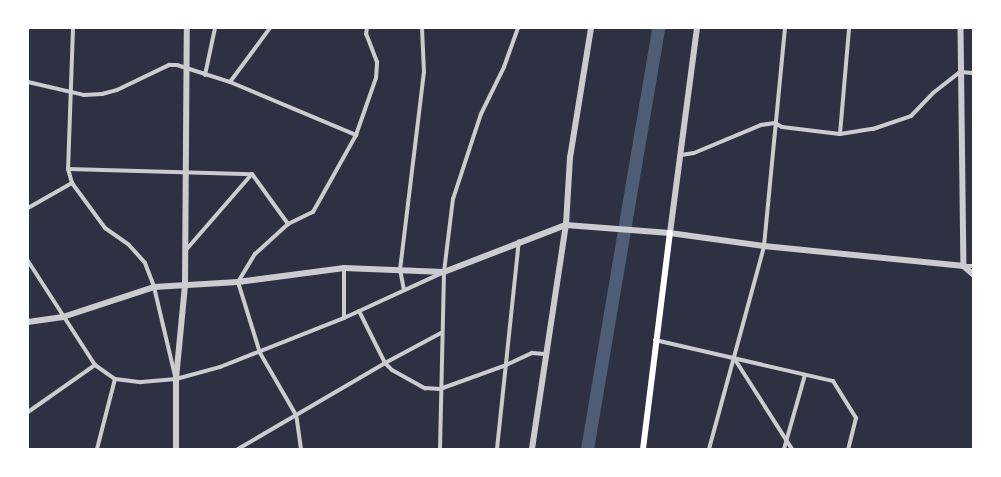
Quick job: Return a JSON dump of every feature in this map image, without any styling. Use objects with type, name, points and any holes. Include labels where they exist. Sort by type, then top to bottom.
[{"type":"main road","points":[[643,449],[655,340],[670,233]]},
{"type":"street","points":[[176,449],[176,379],[185,285],[187,28]]},
{"type":"street","points":[[205,75],[215,28]]},
{"type":"street","points":[[230,82],[270,28]]},
{"type":"street","points":[[301,449],[296,415],[260,353],[238,282],[255,254],[288,224],[313,212],[356,135],[376,78],[377,62],[366,34],[367,28]]},
{"type":"street","points":[[404,290],[400,270],[424,72],[422,28]]},
{"type":"street","points":[[440,449],[441,333],[444,272],[453,199],[478,121],[504,67],[518,28]]},
{"type":"street","points":[[532,449],[545,354],[566,225],[570,158],[591,28]]},
{"type":"street","points":[[670,233],[698,28]]},
{"type":"street","points":[[708,449],[764,246],[785,28]]},
{"type":"street","points":[[840,134],[849,28]]},
{"type":"street","points":[[960,28],[964,266],[973,274]]},
{"type":"street","points":[[72,30],[68,169],[72,183],[105,228],[129,245],[146,263],[154,287],[176,379]]},
{"type":"street","points":[[28,82],[84,96],[117,90],[168,65],[187,68],[230,82],[356,135]]},
{"type":"street","points":[[681,155],[694,153],[760,125],[775,123],[782,127],[840,134],[873,129],[911,116],[933,93],[960,72],[973,73]]},
{"type":"street","points":[[68,169],[252,174]]},
{"type":"street","points":[[252,174],[288,224]]},
{"type":"street","points":[[185,252],[252,174]]},
{"type":"street","points":[[28,208],[72,183]]},
{"type":"street","points":[[28,261],[95,365],[115,379],[141,382],[176,379],[220,367],[260,353],[344,318],[444,272],[519,241],[566,225],[670,233],[764,246],[973,266]]},
{"type":"street","points":[[497,449],[504,366],[519,241]]},
{"type":"street","points":[[344,268],[344,318]]},
{"type":"street","points":[[28,322],[63,317],[154,287],[238,282],[344,268],[444,272]]},
{"type":"street","points":[[28,269],[35,273]]},
{"type":"street","points":[[359,311],[385,363],[392,370],[425,388],[440,389],[504,366],[532,353],[545,354]]},
{"type":"street","points":[[238,449],[385,363],[441,333]]},
{"type":"street","points":[[655,340],[833,381],[856,418],[848,449]]},
{"type":"street","points":[[733,358],[792,449]]},
{"type":"street","points":[[28,412],[95,365]]},
{"type":"street","points":[[784,449],[805,375]]},
{"type":"street","points":[[97,449],[115,379]]},
{"type":"waterway","points":[[587,449],[658,28]]}]
